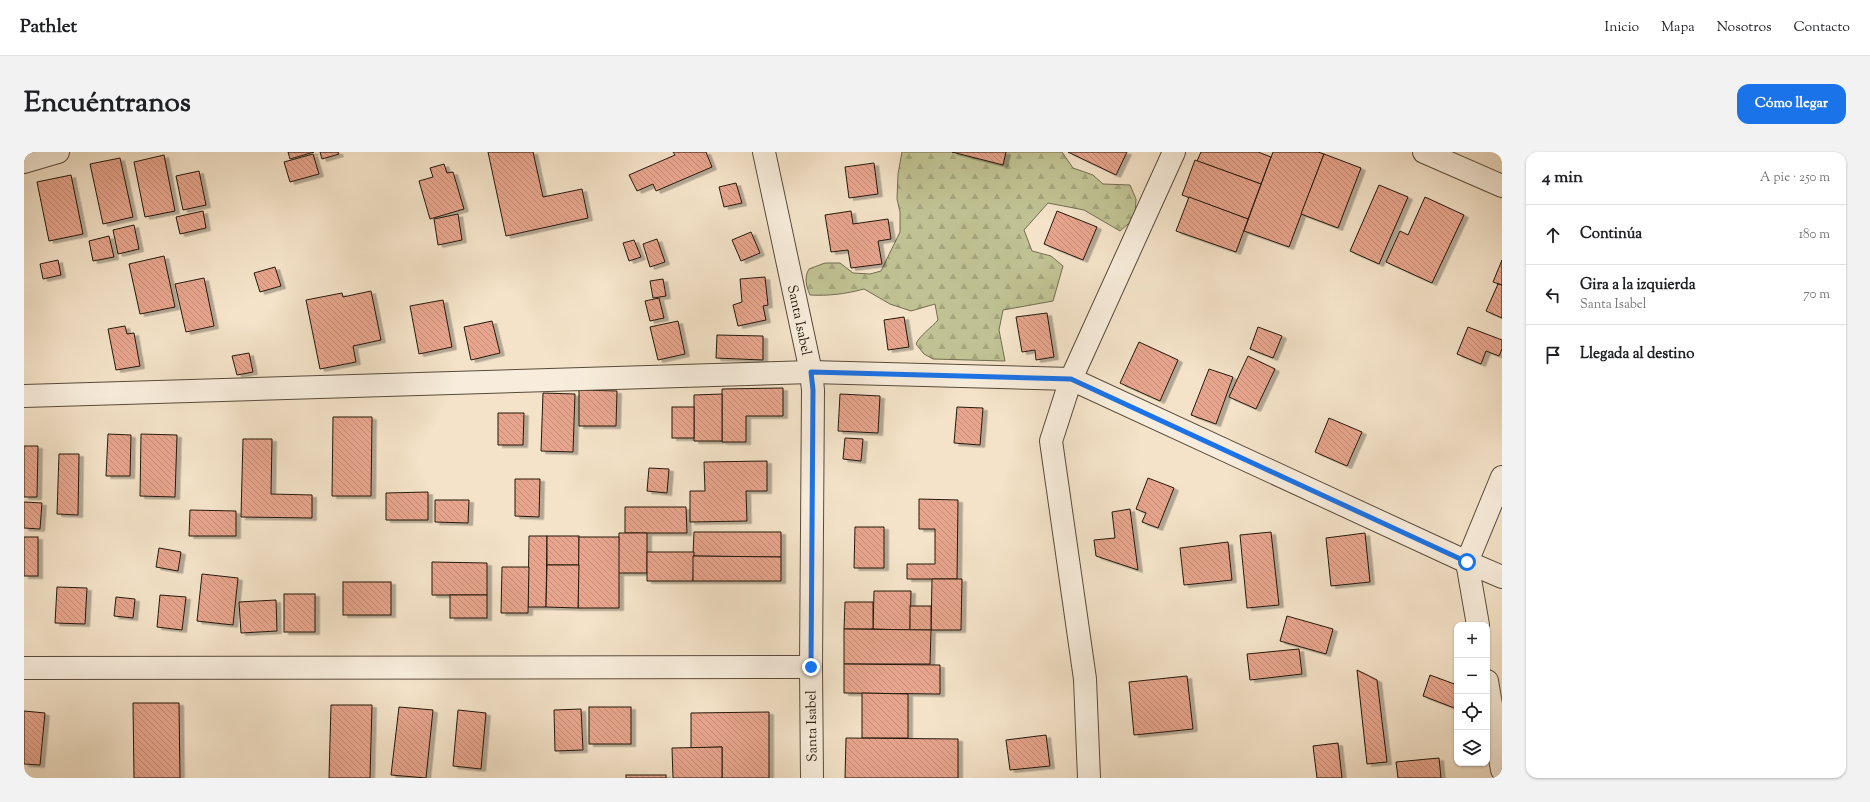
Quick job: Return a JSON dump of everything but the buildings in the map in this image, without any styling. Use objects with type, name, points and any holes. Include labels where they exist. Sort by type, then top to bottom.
[{"type":"street","points":[[24,162],[58,152]]},
{"type":"street","name":"Santa Isabel","points":[[764,152],[811,372],[813,398],[811,667],[812,778]]},
{"type":"street","points":[[1089,778],[1085,679],[1050,448],[1052,435],[1071,379],[1174,152]]},
{"type":"street","points":[[1424,152],[1502,186]]},
{"type":"street","points":[[24,396],[811,372],[1071,379],[1502,577]]},
{"type":"street","points":[[1477,622],[1467,562],[1502,477]]},
{"type":"street","points":[[24,668],[811,667]]},
{"type":"street","points":[[1489,694],[1502,770]]},
{"type":"green space","points":[[902,152],[1062,152],[1073,168],[1093,175],[1103,184],[1130,185],[1136,199],[1135,218],[1120,231],[1084,210],[1048,203],[1024,230],[1032,251],[1051,256],[1063,266],[1053,301],[1003,310],[999,330],[1005,361],[933,359],[924,354],[916,344],[938,320],[935,304],[911,311],[890,304],[864,289],[837,294],[810,295],[807,285],[806,275],[809,269],[825,263],[840,263],[853,273],[870,274],[881,271],[900,232],[900,212],[897,199],[898,174]]},
{"type":"route","points":[[811,667],[813,390],[811,372],[1071,379],[1467,562]]}]
